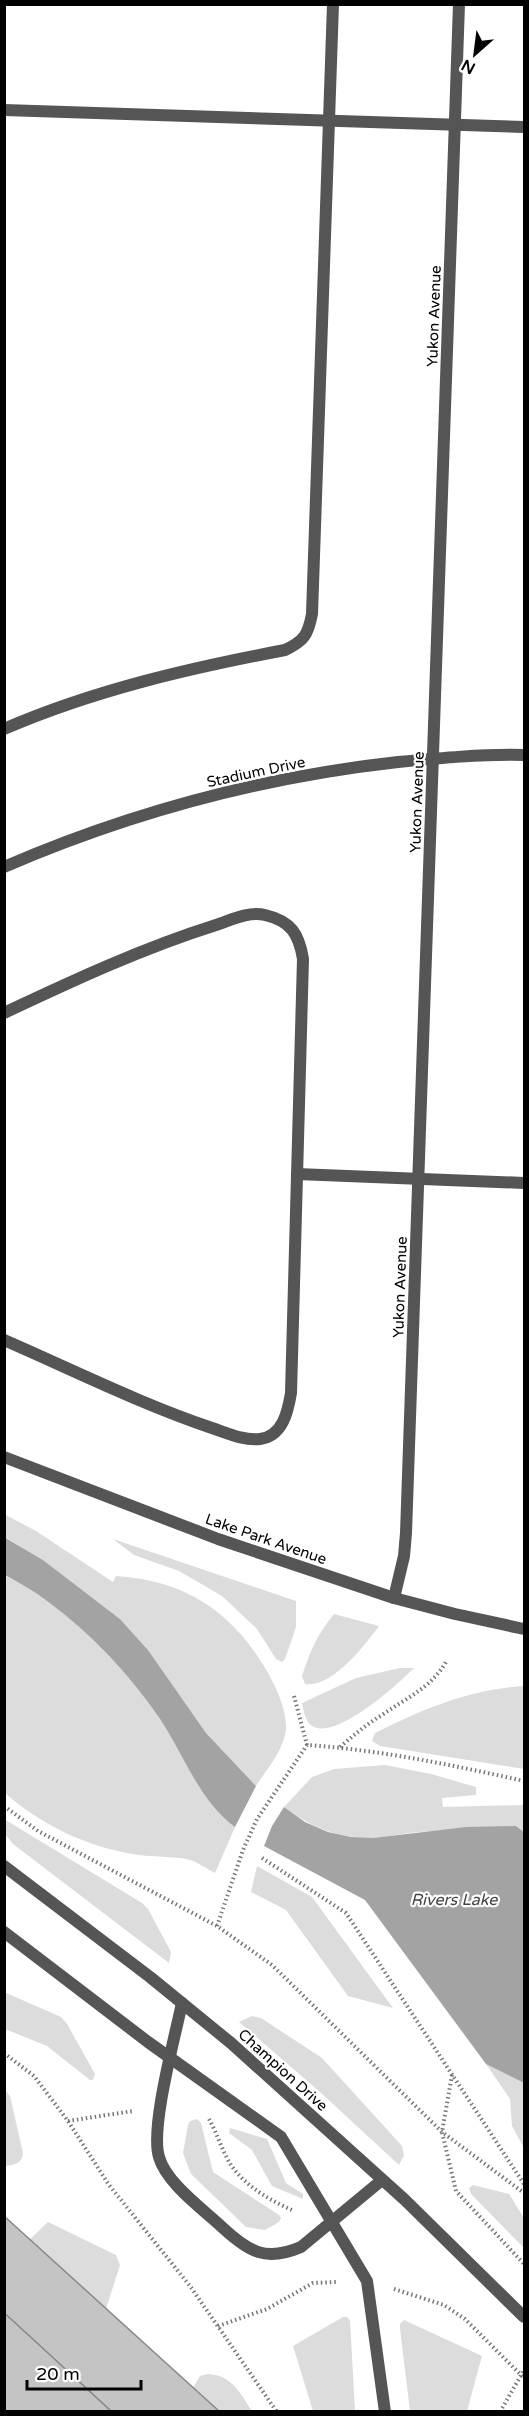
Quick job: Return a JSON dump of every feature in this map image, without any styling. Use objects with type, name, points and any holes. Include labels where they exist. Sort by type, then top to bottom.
[{"type":"street","points":[[4,729],[77,702],[182,671],[285,650],[300,643],[309,629],[312,614],[333,4]]},
{"type":"street","name":"Yukon Avenue","points":[[394,1598],[404,1556],[406,1533],[459,4]]},
{"type":"street","points":[[4,110],[525,126]]},
{"type":"street","name":"Stadium Drive","points":[[4,867],[103,829],[184,803],[267,783],[348,768],[433,758],[496,754],[525,755]]},
{"type":"street","points":[[4,1013],[96,969],[247,915],[263,914],[277,919],[293,929],[301,944],[303,959],[291,1393],[288,1410],[280,1428],[262,1439],[245,1438],[185,1419],[4,1340]]},
{"type":"street","points":[[297,1174],[525,1183]]},
{"type":"street","name":"Lake Park Avenue","points":[[4,1457],[218,1539],[394,1598],[525,1629]]},
{"type":"street","name":"Champion Drive","points":[[4,1866],[231,2043],[382,2180],[525,2317]]},
{"type":"street","points":[[4,1932],[171,2058],[281,2137],[367,2281],[385,2412]]},
{"type":"street","points":[[182,2003],[156,2132],[159,2158],[176,2184],[242,2246],[259,2253],[286,2254],[301,2247],[382,2180]]},
{"type":"path","points":[[340,1747],[360,1730],[429,1685],[440,1673],[447,1660]]},
{"type":"path","points":[[217,1926],[243,1850],[257,1819],[307,1744],[294,1696]]},
{"type":"path","points":[[307,1744],[443,1763],[525,1781]]},
{"type":"path","points":[[4,1806],[38,1831],[217,1926],[272,1965],[442,2132],[525,2193]]},
{"type":"path","points":[[262,1858],[346,1913],[525,2184]]},
{"type":"path","points":[[4,2053],[33,2076],[68,2121],[109,2185],[190,2286],[277,2412]]},
{"type":"path","points":[[452,2074],[442,2132],[456,2191],[525,2264]]},
{"type":"path","points":[[68,2121],[161,2106]]},
{"type":"path","points":[[207,2115],[231,2165],[250,2184],[284,2207],[302,2215],[332,2222]]},
{"type":"path","points":[[500,2412],[525,2370]]},
{"type":"shaded area","points":[[4,1514],[36,1531],[113,1582],[116,1576],[164,1584],[206,1604],[240,1633],[255,1652],[271,1679],[281,1700],[286,1723],[282,1745],[256,1786],[206,1733],[148,1650],[120,1619],[43,1560],[5,1537]]},
{"type":"shaded area","points":[[113,1539],[296,1601],[296,1627],[285,1659],[282,1662],[276,1659],[257,1629],[222,1596],[179,1571],[134,1555]]},
{"type":"shaded area","points":[[4,1575],[42,1597],[79,1627],[136,1686],[160,1719],[203,1791],[223,1817],[235,1827],[215,1873],[190,1860],[132,1854],[80,1839],[48,1824],[5,1793]]},
{"type":"shaded area","points":[[334,1614],[379,1626],[357,1654],[337,1672],[326,1679],[305,1684],[302,1676],[311,1651]]},
{"type":"shaded area","points":[[400,1668],[414,1668],[382,1697],[338,1725],[325,1728],[314,1727],[307,1720],[302,1703],[356,1678]]},
{"type":"shaded area","points":[[524,1686],[524,1769],[380,1746],[372,1741],[375,1733],[447,1702],[485,1691]]},
{"type":"shaded area","points":[[385,1765],[431,1774],[476,1787],[476,1795],[442,1798],[443,1807],[524,1805],[524,1832],[516,1826],[361,1838],[337,1834],[315,1826],[284,1807],[312,1777],[334,1769]]},
{"type":"shaded area","points":[[4,1819],[142,1903],[148,1909],[171,1952],[169,1963],[13,1844],[5,1834]]},
{"type":"shaded area","points":[[257,1866],[312,1897],[393,2008],[348,1996],[286,1910],[251,1892]]},
{"type":"shaded area","points":[[4,1992],[61,2017],[95,2074],[93,2080],[47,2046],[5,2029]]},
{"type":"shaded area","points":[[252,2016],[261,2018],[322,2058],[402,2146],[404,2155],[399,2165],[239,2022]]},
{"type":"shaded area","points":[[486,2064],[524,2083],[524,2148],[512,2126],[510,2099]]},
{"type":"shaded area","points":[[5,2090],[10,2096],[23,2153],[19,2162],[5,2166]]},
{"type":"shaded area","points":[[197,2119],[201,2123],[213,2172],[279,2215],[281,2218],[279,2222],[265,2230],[246,2227],[191,2174],[183,2153],[188,2125],[190,2121]]},
{"type":"shaded area","points":[[230,2128],[267,2139],[286,2183],[303,2194],[303,2199],[272,2186],[252,2150],[229,2133]]},
{"type":"shaded area","points":[[473,2185],[509,2194],[524,2218],[524,2248],[471,2194],[469,2188]]},
{"type":"shaded area","points":[[48,2222],[116,2255],[120,2265],[104,2315],[26,2243]]},
{"type":"shaded area","points":[[343,2317],[350,2320],[355,2411],[313,2411],[293,2346]]},
{"type":"shaded area","points":[[404,2320],[482,2356],[467,2411],[410,2411],[400,2329],[400,2324]]},
{"type":"shaded area","points":[[208,2374],[229,2381],[252,2411],[210,2411],[190,2393],[200,2376]]},
{"type":"water","points":[[4,1537],[43,1560],[120,1619],[148,1650],[206,1733],[256,1786],[235,1827],[212,1805],[160,1719],[136,1686],[109,1656],[64,1614],[5,1575]]},
{"type":"water","name":"Rivers Lake","points":[[284,1807],[305,1822],[328,1832],[351,1837],[373,1838],[466,1827],[516,1826],[524,1832],[524,2083],[486,2064],[365,1900],[264,1846],[272,1826]]},
{"type":"building","points":[[4,2216],[220,2412],[112,2412],[4,2313]]},
{"type":"building","points":[[4,2313],[12,2320],[112,2412],[4,2412]]}]
